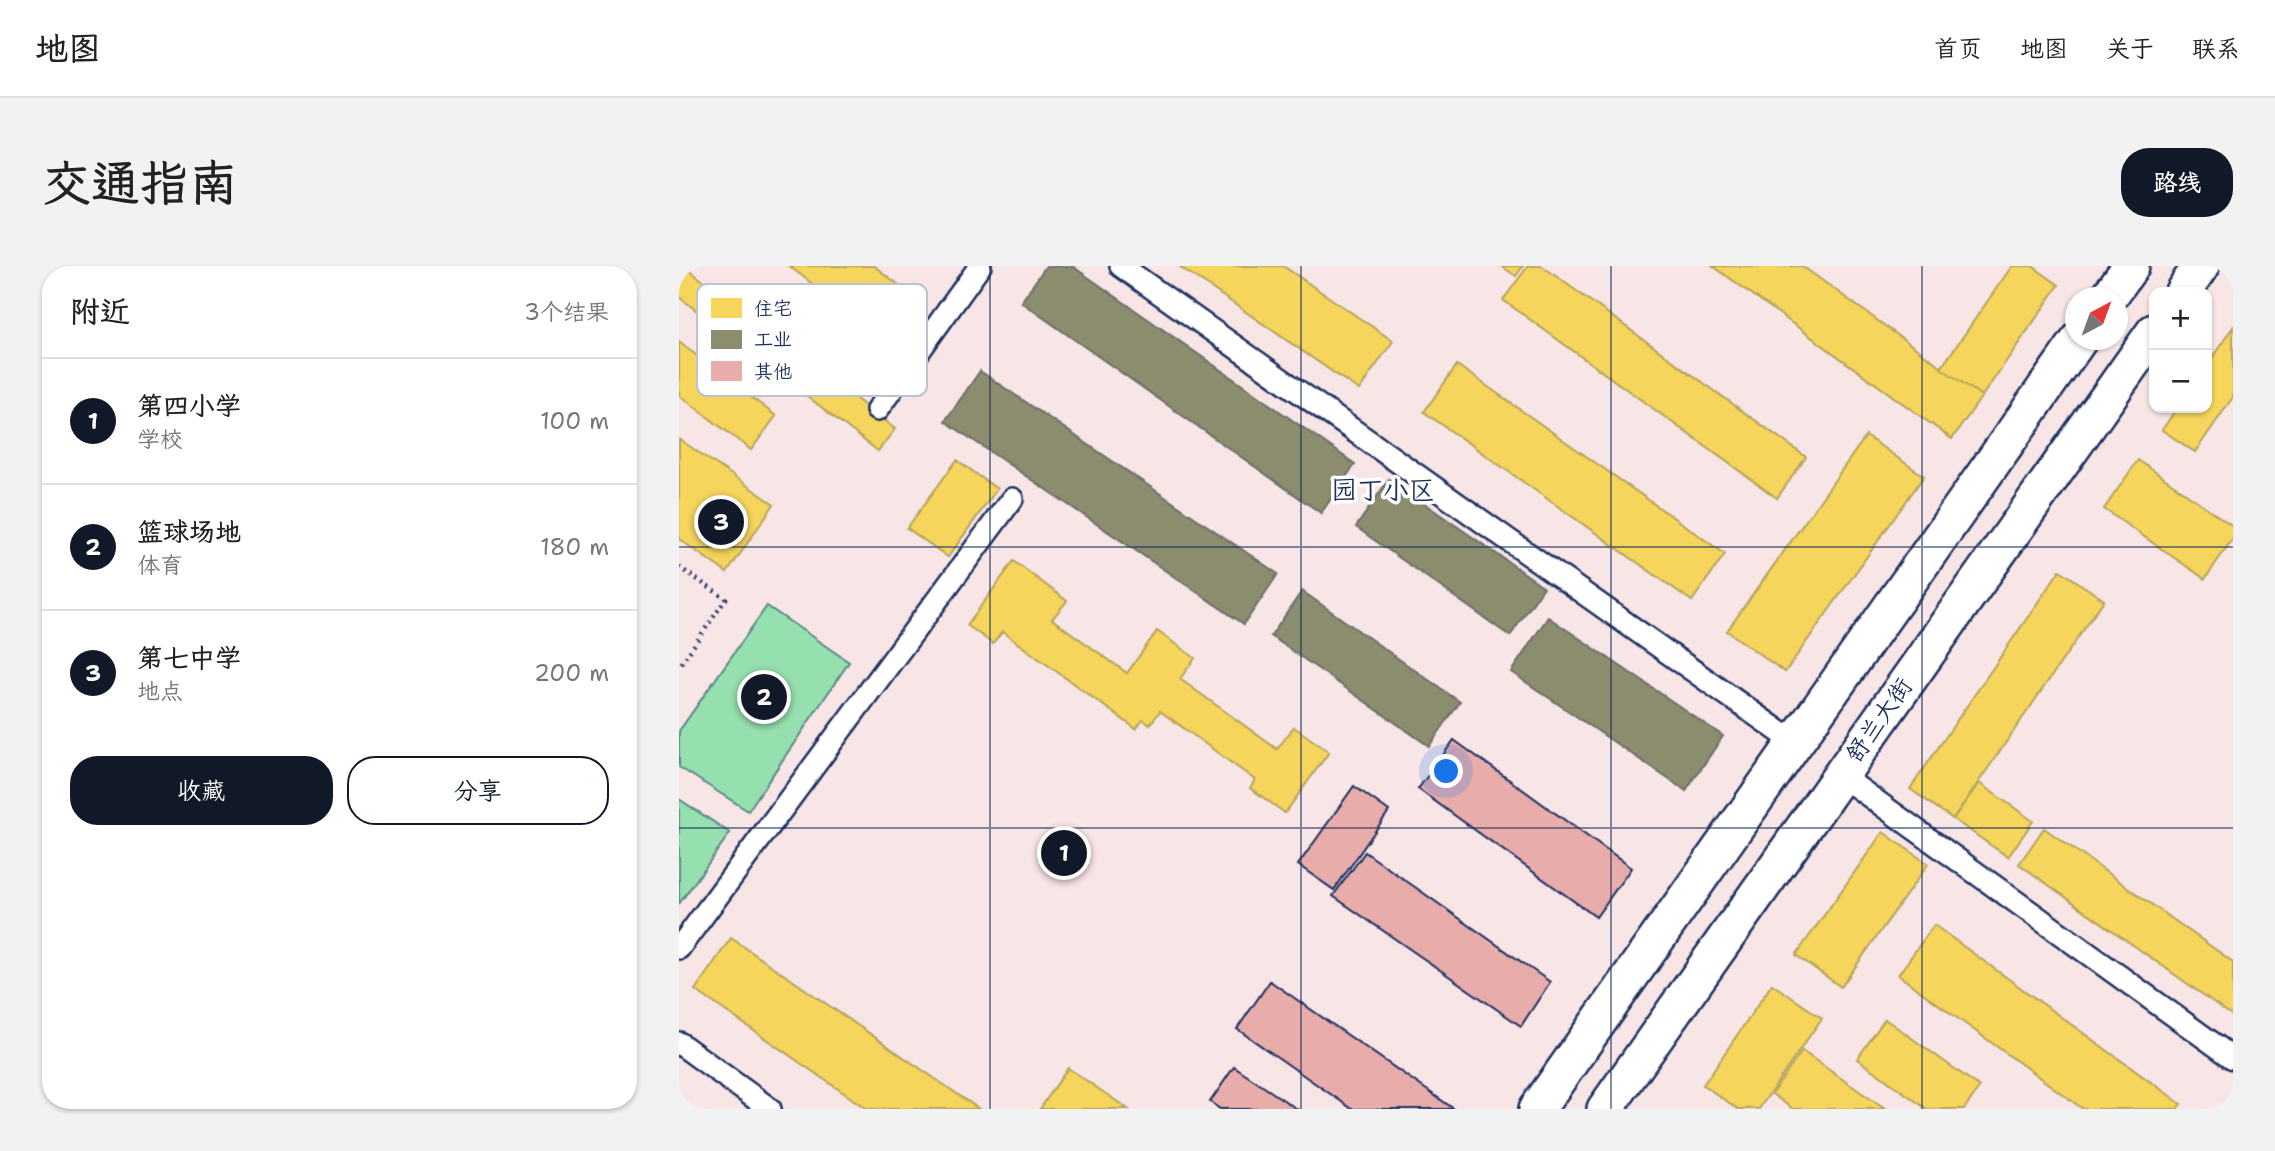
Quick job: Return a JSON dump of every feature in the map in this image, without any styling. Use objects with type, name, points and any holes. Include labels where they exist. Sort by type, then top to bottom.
[{"type":"main road","points":[[2116,287],[2130,266]]},
{"type":"main road","points":[[2186,287],[2201,266]]},
{"type":"main road","name":"舒兰大街","points":[[1605,1109],[2149,339]]},
{"type":"main road","points":[[1537,1109],[2072,350]]},
{"type":"street","points":[[927,340],[980,266]]},
{"type":"street","points":[[1121,266],[1794,742]]},
{"type":"street","points":[[877,410],[887,396]]},
{"type":"street","points":[[679,948],[1012,499]]},
{"type":"street","points":[[1840,775],[2233,1058]]},
{"type":"street","points":[[679,1043],[771,1109]]},
{"type":"path","points":[[679,567],[726,598],[679,667]]},
{"type":"green space","points":[[767,606],[849,662],[748,811],[679,767],[679,731]]},
{"type":"green space","points":[[679,799],[730,833],[679,904]]},
{"type":"building: 住宅","points":[[679,266],[684,266],[707,284],[697,284],[697,311],[679,297]]},
{"type":"building: 住宅","points":[[789,266],[874,266],[898,284],[813,284]]},
{"type":"building: 住宅","points":[[1179,266],[1283,266],[1393,341],[1359,390]]},
{"type":"building: 住宅","points":[[1501,266],[1523,266],[1516,276]]},
{"type":"building: 住宅","points":[[1528,266],[1542,266],[1806,457],[1777,498],[1503,300]]},
{"type":"building: 住宅","points":[[1713,266],[1802,266],[1982,396],[1952,439]]},
{"type":"building: 住宅","points":[[2012,266],[2032,266],[2059,285],[1982,396],[1941,368]]},
{"type":"building: 住宅","points":[[2233,327],[2233,397],[2195,452],[2162,430],[2174,413],[2212,413],[2212,358]]},
{"type":"building: 住宅","points":[[679,342],[697,356],[697,396],[750,396],[776,416],[751,450],[679,395]]},
{"type":"building: 住宅","points":[[1457,365],[1725,554],[1692,601],[1424,412]]},
{"type":"building: 住宅","points":[[807,396],[852,396],[895,429],[878,451]]},
{"type":"building: 住宅","points":[[1866,436],[1924,476],[1785,672],[1727,631]]},
{"type":"building: 住宅","points":[[679,439],[774,504],[727,573],[679,539]]},
{"type":"building: 住宅","points":[[957,460],[997,489],[948,557],[907,528]]},
{"type":"building: 住宅","points":[[2138,460],[2233,526],[2233,538],[2205,579],[2104,509]]},
{"type":"building: 住宅","points":[[1014,561],[1067,601],[1052,619],[1127,673],[1157,631],[1195,658],[1180,679],[1277,749],[1294,727],[1329,752],[1285,813],[1250,788],[1255,780],[1160,711],[1150,725],[1143,720],[1136,729],[1002,632],[993,644],[967,625]]},
{"type":"building: 住宅","points":[[2060,570],[2104,600],[1953,819],[1910,789]]},
{"type":"building: 住宅","points":[[1979,783],[2033,821],[2008,857],[1953,819]]},
{"type":"building: 住宅","points":[[2044,828],[2233,962],[2233,1016],[2019,864]]},
{"type":"building: 住宅","points":[[1883,832],[1928,864],[1841,987],[1796,955]]},
{"type":"building: 住宅","points":[[1934,925],[2181,1104],[2177,1109],[2083,1109],[1898,975]]},
{"type":"building: 住宅","points":[[731,938],[979,1109],[867,1109],[695,990]]},
{"type":"building: 住宅","points":[[1772,984],[1822,1018],[1759,1109],[1738,1109],[1703,1085]]},
{"type":"building: 住宅","points":[[1885,1019],[1980,1087],[1964,1109],[1927,1109],[1857,1059]]},
{"type":"building: 住宅","points":[[1802,1051],[1885,1109],[1793,1109],[1772,1094]]},
{"type":"building: 住宅","points":[[1068,1068],[1128,1109],[1040,1109]]},
{"type":"building: 工业","points":[[1046,266],[1072,266],[1355,464],[1321,513],[1021,302]]},
{"type":"building: 工业","points":[[980,371],[1278,574],[1244,624],[945,421]]},
{"type":"building: 工业","points":[[1389,479],[1544,587],[1510,636],[1356,527]]},
{"type":"building: 工业","points":[[1302,591],[1460,702],[1429,746],[1271,636]]},
{"type":"building: 工业","points":[[1548,617],[1723,736],[1686,791],[1511,672]]},
{"type":"building: 其他","points":[[1454,740],[1631,868],[1596,917],[1418,789]]},
{"type":"building: 其他","points":[[1354,786],[1389,811],[1334,890],[1298,865]]},
{"type":"building: 其他","points":[[1365,852],[1550,982],[1521,1026],[1333,896]]},
{"type":"building: 其他","points":[[1270,981],[1454,1109],[1352,1109],[1237,1029]]},
{"type":"building: 其他","points":[[1234,1067],[1297,1109],[1220,1109],[1210,1102]]},
{"type":"place","name":"第七中学","points":[[721,522]]},
{"type":"place","name":"篮球场地","points":[[764,697]]},
{"type":"place","name":"第四小学","points":[[1064,853]]},
{"type":"district","name":"园丁小区","points":[[1383,489]]}]
